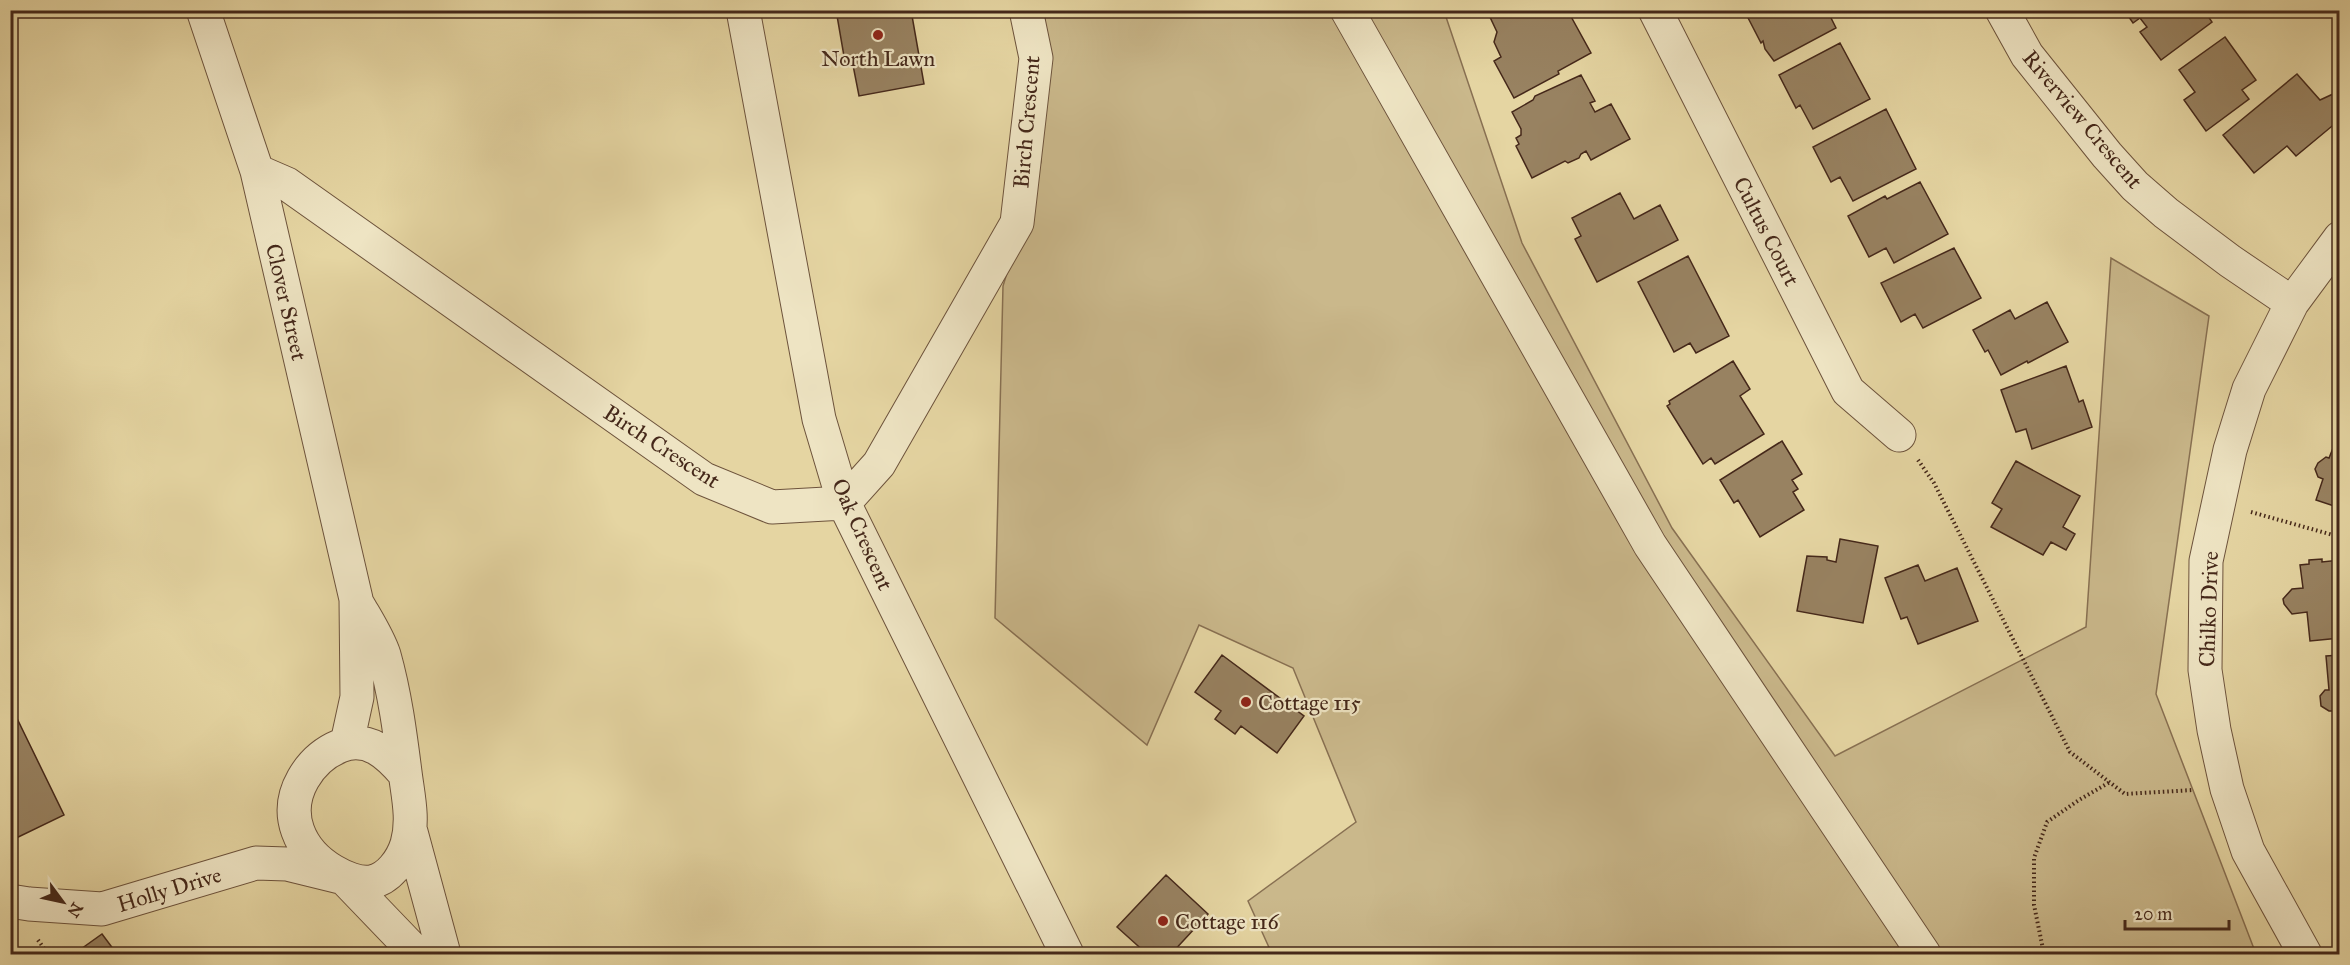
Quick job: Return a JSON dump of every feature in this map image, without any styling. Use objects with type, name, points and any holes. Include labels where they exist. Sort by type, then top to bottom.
[{"type":"street","name":"Clover Street","points":[[203,10],[257,171],[356,599],[357,697],[347,743]]},
{"type":"street","name":"Oak Crescent","points":[[743,10],[819,419],[844,503],[1067,954]]},
{"type":"street","name":"Birch Crescent","points":[[257,171],[287,184],[704,479],[772,507],[844,503],[879,464],[1017,223],[1036,58],[1026,10]]},
{"type":"street","points":[[1347,10],[1650,546],[1924,954]]},
{"type":"street","name":"Cultus Court","points":[[1655,10],[1848,391],[1899,435]]},
{"type":"street","name":"Riverview Crescent","points":[[2002,10],[2027,55],[2107,155],[2135,186],[2166,213],[2221,254],[2292,303]]},
{"type":"street","name":"Chilko Drive","points":[[2305,954],[2248,851],[2227,789],[2214,730],[2205,670],[2206,561],[2230,450],[2249,388],[2292,303],[2340,238]]},
{"type":"street","name":"Clover Street","points":[[356,599],[383,653],[399,722],[405,774]]},
{"type":"street","points":[[256,863],[274,842],[293,809],[297,789],[309,769],[326,752],[347,743],[372,746],[388,754],[405,774],[411,832],[444,954]]},
{"type":"street","points":[[293,809],[298,835],[308,851],[321,864],[344,878],[417,954]]},
{"type":"street","points":[[344,878],[371,882],[389,873],[404,855],[411,832]]},
{"type":"street","name":"Holly Drive","points":[[10,901],[102,909],[256,863],[287,864],[344,878]]},
{"type":"path","points":[[1899,435],[1934,483],[2070,752],[2125,794],[2227,789]]},
{"type":"path","points":[[2249,511],[2340,537]]},
{"type":"path","points":[[2044,954],[2034,905],[2034,858],[2047,822],[2110,782]]},
{"type":"shaded area","points":[[1045,11],[1444,11],[1522,243],[1672,528],[1835,756],[2086,627],[2111,258],[2209,316],[2156,694],[2256,954],[1272,954],[1248,901],[1356,822],[1293,668],[1199,625],[1147,745],[995,618],[1003,286],[1041,162]]},
{"type":"building","name":"North Lawn","points":[[836,10],[911,10],[924,84],[859,96],[852,60],[845,62]]},
{"type":"building","points":[[1497,10],[1566,10],[1591,53],[1558,71],[1559,74],[1514,98],[1494,61],[1501,57],[1494,42],[1497,32],[1489,15]]},
{"type":"building","points":[[1744,10],[1827,10],[1836,28],[1774,61],[1765,49],[1763,41],[1761,43]]},
{"type":"building","points":[[2124,10],[2204,10],[2212,22],[2161,60],[2140,32],[2147,27],[2140,18],[2133,23]]},
{"type":"building","points":[[2225,37],[2256,80],[2242,90],[2249,99],[2206,131],[2184,100],[2195,92],[2179,70]]},
{"type":"building","points":[[1840,43],[1870,99],[1813,129],[1800,105],[1796,108],[1779,75]]},
{"type":"building","points":[[2297,74],[2320,100],[2333,94],[2340,102],[2340,112],[2334,118],[2337,122],[2296,156],[2287,146],[2254,173],[2223,135]]},
{"type":"building","points":[[1581,75],[1595,101],[1590,103],[1595,112],[1611,104],[1630,139],[1591,160],[1586,151],[1579,158],[1568,163],[1565,161],[1532,178],[1516,146],[1519,144],[1516,138],[1521,135],[1521,129],[1512,112],[1533,100],[1535,96]]},
{"type":"building","points":[[1886,109],[1916,169],[1853,201],[1840,177],[1831,182],[1813,147]]},
{"type":"building","points":[[1920,182],[1948,234],[1894,263],[1886,248],[1869,257],[1848,216],[1885,196],[1887,199]]},
{"type":"building","points":[[1620,193],[1634,219],[1660,205],[1678,240],[1597,282],[1575,239],[1581,236],[1572,218]]},
{"type":"building","points":[[1954,248],[1981,298],[1923,328],[1915,314],[1901,322],[1881,283]]},
{"type":"building","points":[[1688,256],[1729,336],[1696,353],[1690,343],[1674,352],[1638,282]]},
{"type":"building","points":[[2047,302],[2068,342],[2001,375],[1988,350],[1985,352],[1973,330],[2010,310],[2015,319]]},
{"type":"building","points":[[1733,361],[1750,389],[1740,396],[1764,434],[1715,464],[1711,458],[1703,464],[1667,406],[1670,404],[1669,401]]},
{"type":"building","points":[[2066,366],[2079,402],[2083,400],[2092,427],[2032,449],[2026,429],[2016,432],[2001,390]]},
{"type":"building","points":[[2338,436],[2340,437],[2340,508],[2316,500],[2323,479],[2318,477],[2315,469],[2318,463],[2326,457],[2329,458]]},
{"type":"building","points":[[1782,441],[1802,474],[1792,480],[1798,489],[1793,492],[1804,510],[1760,537],[1738,500],[1734,503],[1720,480]]},
{"type":"building","points":[[2016,461],[2080,496],[2063,527],[2075,534],[2066,550],[2051,542],[2043,555],[1991,527],[2002,509],[1992,503]]},
{"type":"building","points":[[1840,539],[1878,546],[1863,623],[1797,611],[1807,556],[1827,557],[1827,560],[1836,562]]},
{"type":"building","points":[[2322,559],[2322,562],[2340,560],[2340,638],[2310,641],[2307,612],[2292,614],[2283,599],[2292,589],[2303,588],[2300,565],[2309,564],[2309,560]]},
{"type":"building","points":[[1918,565],[1925,581],[1957,568],[1978,621],[1918,644],[1907,617],[1901,619],[1885,578]]},
{"type":"building","name":"Cottage 115","points":[[1222,655],[1304,716],[1277,753],[1241,726],[1235,734],[1215,719],[1221,711],[1195,692]]},
{"type":"building","points":[[2340,655],[2340,722],[2334,722],[2334,711],[2321,706],[2320,696],[2325,690],[2329,690],[2326,656]]},
{"type":"building","points":[[10,704],[64,815],[10,841]]},
{"type":"building","name":"Cottage 116","points":[[1166,875],[1208,914],[1171,954],[1147,954],[1117,927]]},
{"type":"building","points":[[102,934],[117,954],[74,954]]},
{"type":"place","name":"North Lawn","points":[[878,35]]},
{"type":"place","name":"Cottage 115","points":[[1246,702]]},
{"type":"place","name":"Cottage 116","points":[[1163,921]]}]
